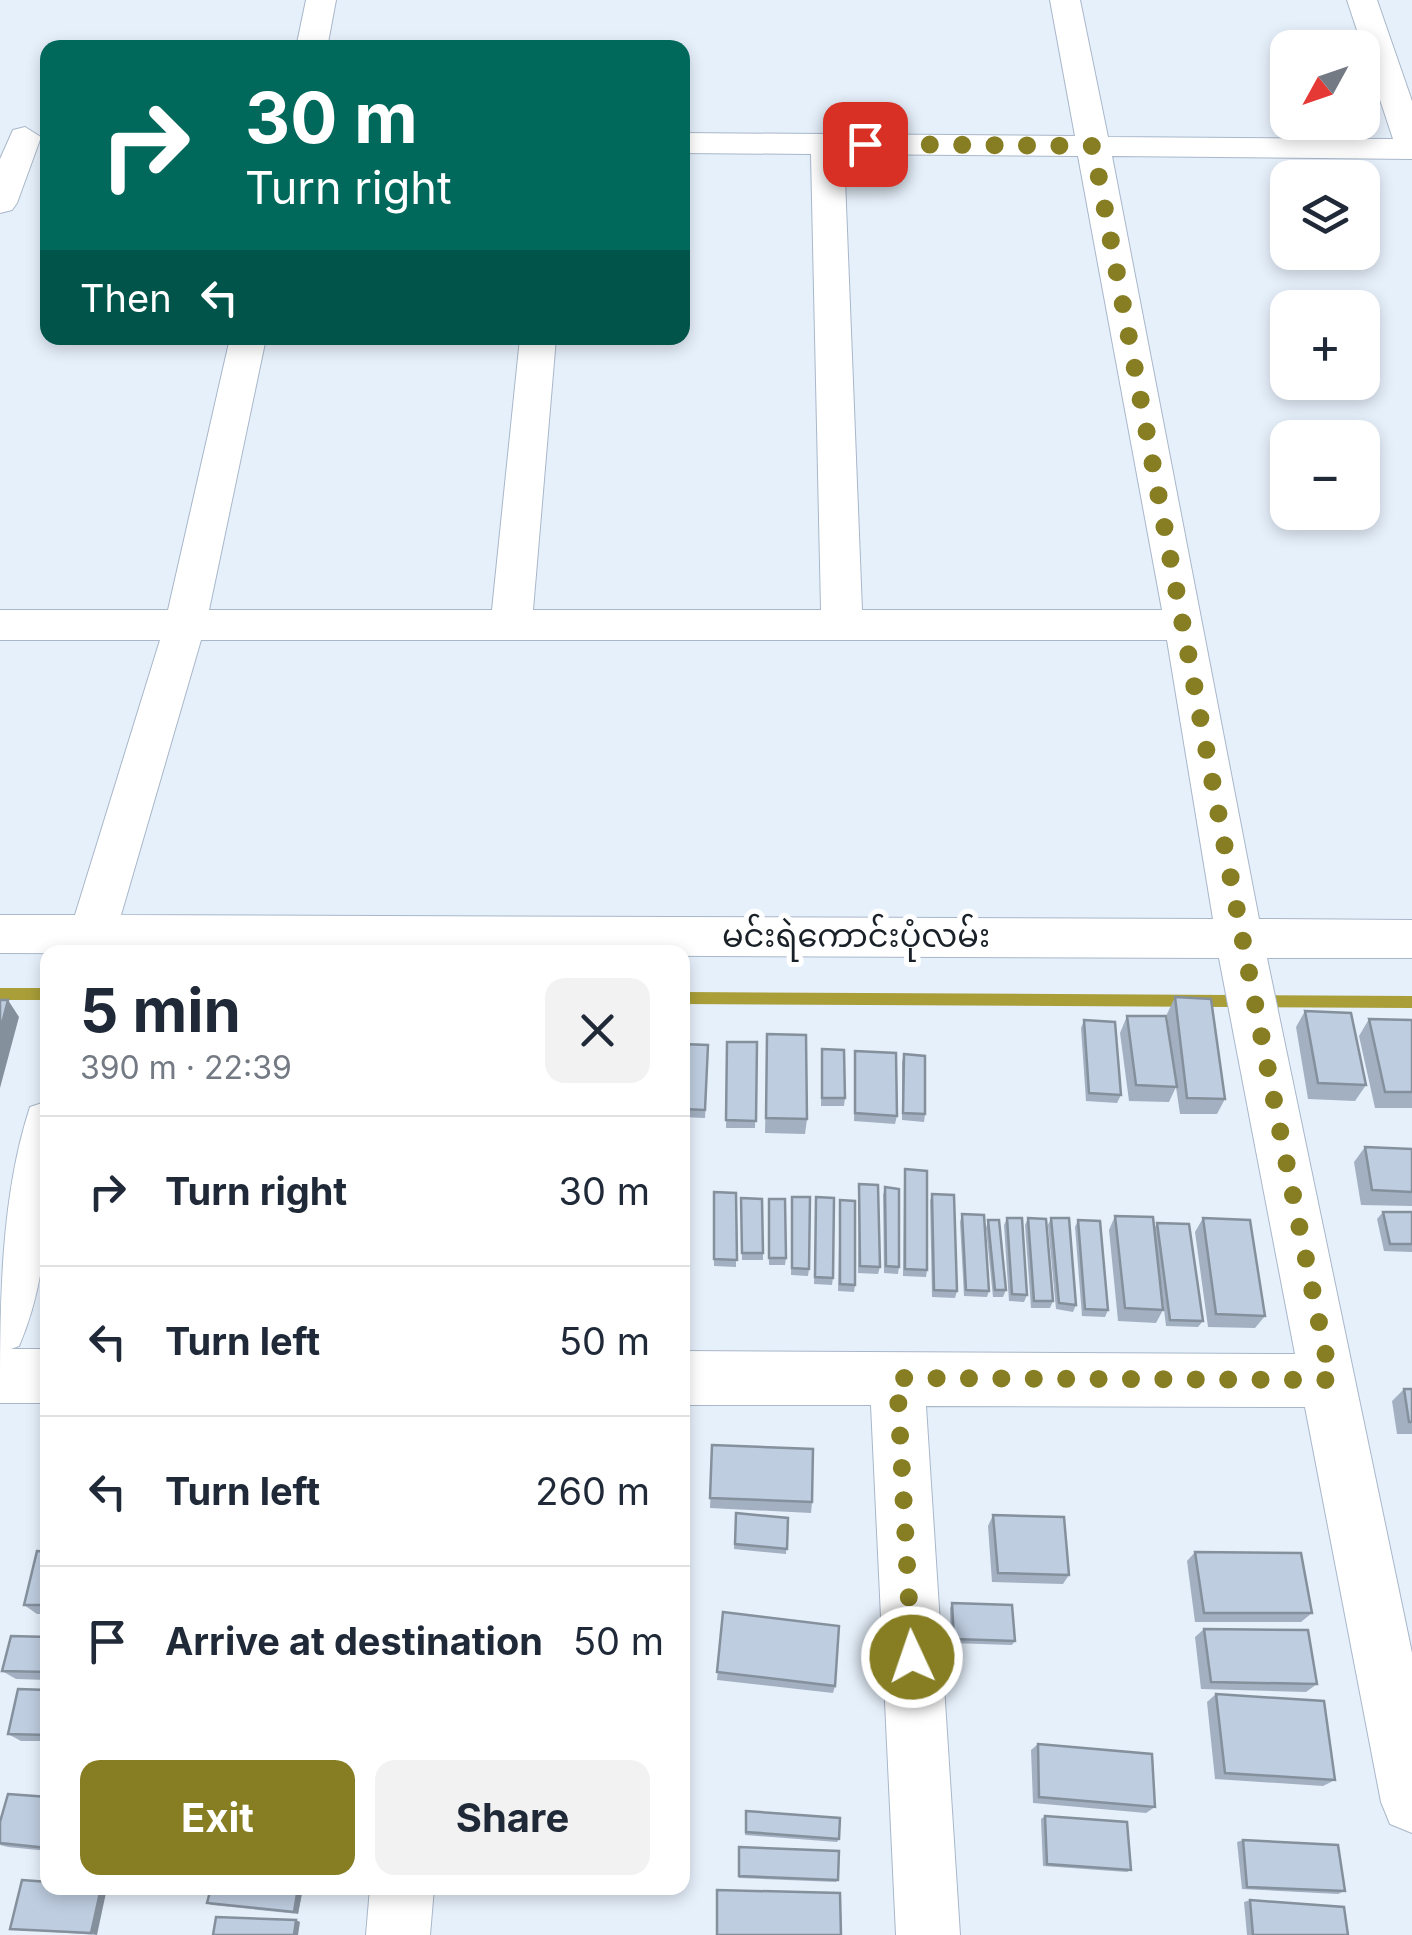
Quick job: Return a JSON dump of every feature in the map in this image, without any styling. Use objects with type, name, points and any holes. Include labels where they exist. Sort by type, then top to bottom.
[{"type":"street","points":[[313,40],[321,0]]},
{"type":"street","points":[[1065,0],[1185,625],[1239,937],[1331,1380],[1412,1802]]},
{"type":"street","points":[[690,143],[1412,149],[1362,0]]},
{"type":"street","points":[[0,203],[24,137]]},
{"type":"street","points":[[827,144],[842,625]]},
{"type":"street","points":[[89,943],[185,625],[246,345]]},
{"type":"street","points":[[511,625],[537,345]]},
{"type":"street","points":[[0,625],[1185,625]]},
{"type":"street","name":"မင်းရဲကောင်းပုံလမ်း","points":[[0,934],[89,943],[1412,939]]},
{"type":"street","points":[[0,1328],[40,1157]]},
{"type":"street","points":[[0,1376],[40,1376]]},
{"type":"street","points":[[690,1378],[1331,1380]]},
{"type":"street","points":[[897,1378],[928,1935]]},
{"type":"street","points":[[398,1935],[401,1895]]},
{"type":"building","points":[[1175,997],[1211,999],[1225,1099],[1187,1098]]},
{"type":"building","points":[[0,1000],[8,1000],[0,1031]]},
{"type":"building","points":[[1305,1011],[1351,1013],[1366,1085],[1318,1083]]},
{"type":"building","points":[[1127,1016],[1166,1016],[1177,1087],[1136,1085]]},
{"type":"building","points":[[1369,1019],[1412,1020],[1412,1092],[1385,1092]]},
{"type":"building","points":[[1084,1020],[1115,1022],[1121,1095],[1089,1093]]},
{"type":"building","points":[[767,1034],[806,1035],[807,1119],[766,1118]]},
{"type":"building","points":[[727,1042],[757,1042],[756,1121],[726,1120]]},
{"type":"building","points":[[690,1044],[708,1045],[705,1110],[690,1109]]},
{"type":"building","points":[[822,1049],[844,1050],[845,1098],[822,1098]]},
{"type":"building","points":[[855,1051],[896,1053],[897,1116],[855,1113]]},
{"type":"building","points":[[904,1054],[925,1056],[925,1114],[903,1113]]},
{"type":"building","points":[[1365,1147],[1412,1149],[1412,1192],[1372,1190]]},
{"type":"building","points":[[905,1169],[927,1171],[927,1270],[905,1269]]},
{"type":"building","points":[[859,1184],[878,1185],[880,1267],[860,1266]]},
{"type":"building","points":[[885,1187],[899,1189],[899,1267],[886,1266]]},
{"type":"building","points":[[714,1192],[736,1193],[737,1260],[714,1259]]},
{"type":"building","points":[[932,1194],[954,1195],[957,1291],[934,1290]]},
{"type":"building","points":[[792,1197],[810,1197],[809,1269],[792,1268]]},
{"type":"building","points":[[816,1197],[834,1198],[833,1278],[815,1277]]},
{"type":"building","points":[[741,1198],[762,1199],[763,1253],[742,1253]]},
{"type":"building","points":[[769,1199],[785,1199],[786,1258],[769,1258]]},
{"type":"building","points":[[840,1200],[855,1201],[855,1285],[840,1284]]},
{"type":"building","points":[[1383,1212],[1412,1212],[1412,1244],[1390,1244]]},
{"type":"building","points":[[962,1214],[984,1215],[989,1291],[966,1290]]},
{"type":"building","points":[[1115,1216],[1153,1217],[1163,1310],[1125,1308]]},
{"type":"building","points":[[1007,1218],[1022,1218],[1027,1295],[1012,1294]]},
{"type":"building","points":[[1028,1218],[1046,1219],[1053,1301],[1034,1301]]},
{"type":"building","points":[[1051,1218],[1069,1218],[1076,1305],[1059,1303]]},
{"type":"building","points":[[1203,1218],[1250,1220],[1265,1316],[1216,1314]]},
{"type":"building","points":[[988,1220],[999,1220],[1006,1290],[995,1290]]},
{"type":"building","points":[[1078,1220],[1100,1221],[1108,1310],[1085,1309]]},
{"type":"building","points":[[1157,1223],[1189,1224],[1203,1321],[1170,1320]]},
{"type":"building","points":[[1404,1389],[1412,1389],[1412,1422],[1409,1422]]},
{"type":"building","points":[[712,1445],[813,1449],[812,1502],[710,1498]]},
{"type":"building","points":[[736,1513],[788,1518],[787,1549],[735,1544]]},
{"type":"building","points":[[993,1515],[1064,1517],[1069,1575],[998,1573]]},
{"type":"building","points":[[37,1551],[40,1551],[40,1605],[24,1605]]},
{"type":"building","points":[[1195,1552],[1301,1553],[1312,1613],[1204,1613]]},
{"type":"building","points":[[952,1603],[1012,1605],[1015,1641],[954,1639]]},
{"type":"building","points":[[723,1612],[839,1626],[835,1686],[717,1672]]},
{"type":"building","points":[[1204,1629],[1308,1630],[1317,1684],[1211,1682]]},
{"type":"building","points":[[11,1636],[40,1637],[40,1672],[2,1671]]},
{"type":"building","points":[[18,1689],[40,1690],[40,1735],[8,1734]]},
{"type":"building","points":[[1216,1694],[1324,1701],[1335,1780],[1225,1773]]},
{"type":"building","points":[[1038,1744],[1152,1754],[1155,1807],[1039,1797]]},
{"type":"building","points":[[8,1794],[40,1796],[40,1847],[0,1843],[0,1822]]},
{"type":"building","points":[[746,1811],[840,1818],[839,1839],[746,1832]]},
{"type":"building","points":[[1045,1816],[1127,1822],[1131,1870],[1047,1864]]},
{"type":"building","points":[[1243,1840],[1338,1845],[1345,1891],[1247,1887]]},
{"type":"building","points":[[739,1847],[839,1851],[838,1880],[739,1876]]},
{"type":"building","points":[[22,1880],[40,1881],[40,1895],[99,1895],[91,1933],[10,1929]]},
{"type":"building","points":[[717,1890],[840,1893],[841,1935],[717,1935]]},
{"type":"building","points":[[209,1895],[297,1895],[294,1912],[207,1903]]},
{"type":"building","points":[[1250,1900],[1344,1907],[1348,1935],[1253,1935]]},
{"type":"building","points":[[216,1917],[296,1920],[294,1935],[213,1935]]},
{"type":"waterway","points":[[0,994],[40,994]]},
{"type":"waterway","points":[[690,998],[1412,1002]]},
{"type":"route","points":[[865,144],[1093,146],[1185,625],[1239,937],[1331,1380],[897,1378],[912,1657]]}]
